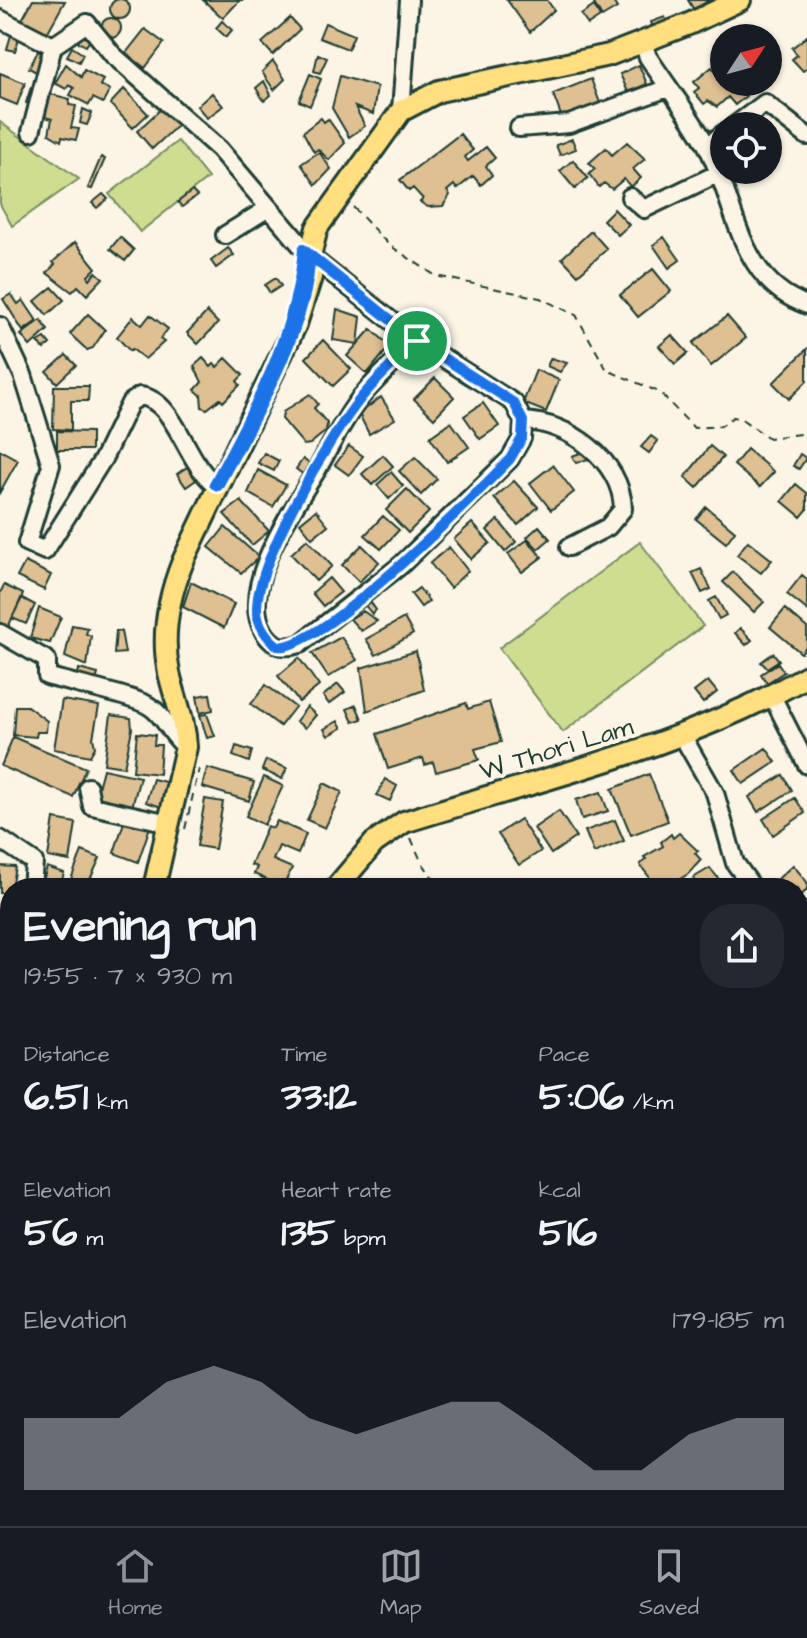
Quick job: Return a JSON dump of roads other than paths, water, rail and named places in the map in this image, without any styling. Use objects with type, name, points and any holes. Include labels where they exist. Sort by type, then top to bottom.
[{"type":"main road","points":[[156,878],[186,747],[185,728],[168,671],[168,618],[176,578],[296,324],[311,277],[310,256],[317,228],[401,111],[439,91],[588,61],[643,43],[740,0]]},
{"type":"main road","name":"W Thori Lam","points":[[345,878],[374,843],[404,822],[683,737],[772,696],[807,676]]},
{"type":"street","points":[[401,111],[409,0]]},
{"type":"street","points":[[689,24],[713,0]]},
{"type":"street","points":[[0,19],[53,46]]},
{"type":"street","points":[[31,132],[53,46],[82,24],[93,27],[113,55],[219,149],[310,256],[417,341],[514,403],[523,421],[522,438],[510,459],[401,565],[300,644],[278,646],[263,630],[257,613],[265,567],[277,538],[343,422],[380,376],[417,341]]},
{"type":"street","points":[[643,43],[648,57],[710,154]]},
{"type":"street","points":[[519,128],[569,124],[668,88]]},
{"type":"street","points":[[753,112],[765,103],[776,112]]},
{"type":"street","points":[[782,116],[807,136]]},
{"type":"street","points":[[630,197],[644,209],[710,177]]},
{"type":"street","points":[[721,184],[737,231],[759,270],[778,289],[807,305]]},
{"type":"street","points":[[225,235],[267,209]]},
{"type":"street","points":[[0,326],[23,375],[51,465],[27,543],[45,551],[103,459],[130,403],[140,396],[156,401],[202,473],[218,486]]},
{"type":"street","points":[[523,421],[557,426],[578,440],[614,474],[623,492],[623,509],[608,527],[569,547]]},
{"type":"street","points":[[0,633],[47,660],[47,676],[148,704],[162,718],[176,740],[186,747]]},
{"type":"street","points":[[772,696],[807,765]]},
{"type":"street","points":[[683,737],[715,793],[735,863],[746,878]]},
{"type":"street","points":[[88,787],[92,806],[169,823]]},
{"type":"street","points":[[0,839],[34,862],[33,878]]}]
